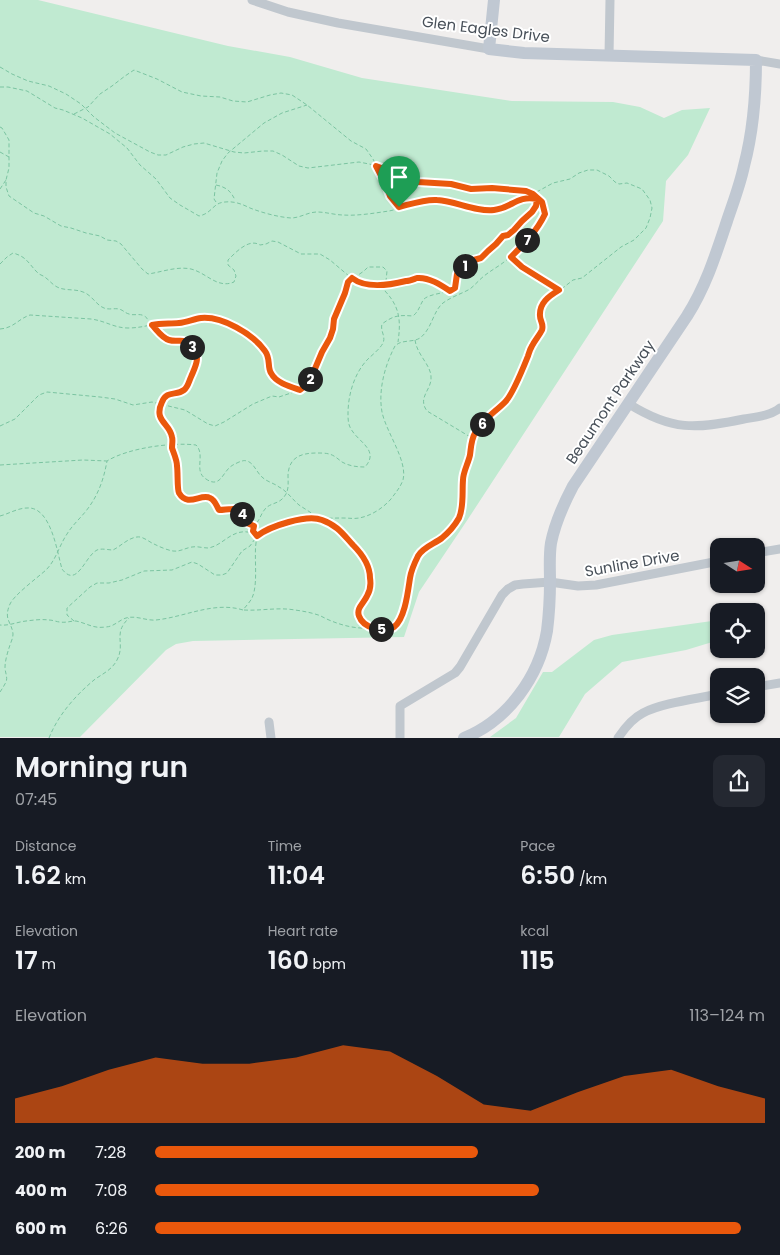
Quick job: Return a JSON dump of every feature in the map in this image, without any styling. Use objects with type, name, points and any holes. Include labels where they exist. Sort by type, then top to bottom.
[{"type":"street","name":"Glen Eagles Drive","points":[[252,0],[288,12],[338,23],[489,49],[524,53],[756,60],[780,64]]},
{"type":"street","points":[[489,49],[494,0]]},
{"type":"street","points":[[609,56],[610,0]]},
{"type":"street","name":"Beaumont Parkway","points":[[464,738],[485,727],[498,717],[522,691],[530,678],[542,649],[547,630],[551,545],[559,514],[573,486],[692,309],[702,289],[715,258],[749,147],[756,79],[756,60]]},
{"type":"street","points":[[629,404],[658,419],[672,424],[689,426],[705,426],[760,416],[780,408]]},
{"type":"street","points":[[765,552],[780,549]]},
{"type":"street","name":"Sunline Drive","points":[[400,738],[400,706],[460,667],[502,595],[515,586],[550,582],[578,586],[596,585],[710,563]]},
{"type":"street","points":[[765,686],[780,683]]},
{"type":"street","points":[[618,738],[630,723],[641,714],[657,707],[710,696]]},
{"type":"street","points":[[269,722],[272,738]]},
{"type":"path","points":[[0,67],[12,74],[58,89],[74,99],[115,133],[158,155],[194,144],[204,144],[244,153],[273,151],[299,166],[308,168],[359,162],[376,166],[418,182],[451,184],[471,189],[492,188],[526,191],[533,194],[537,199],[536,206],[532,212],[514,230],[508,235],[503,236],[481,258],[470,261],[461,269],[457,274],[455,288],[430,296],[424,300],[413,316],[393,316],[382,324],[381,328],[384,339],[382,346],[359,369],[348,401],[349,427],[366,446],[370,454],[369,462],[365,467],[357,467],[342,462],[330,454],[306,453],[294,459],[289,465],[287,493],[279,502],[267,508],[254,526],[253,531],[257,536]]},
{"type":"path","points":[[74,114],[85,108],[100,94],[134,70],[182,92],[201,96],[247,102],[281,93],[292,95],[307,105],[351,142],[366,149],[390,196],[399,207]]},
{"type":"path","points":[[0,87],[27,91],[55,108],[74,114],[110,134],[156,179],[170,198],[199,216],[206,214],[217,203],[224,202],[235,202],[262,212],[293,218],[317,212],[353,215],[390,210],[435,200],[492,210],[529,197],[542,202],[545,214],[542,221],[511,257],[468,289],[441,304],[426,332],[419,338],[398,342]]},
{"type":"path","points":[[217,203],[214,199],[217,173],[222,161],[230,151],[264,123],[282,113],[307,105]]},
{"type":"path","points":[[0,127],[9,140],[10,158],[6,180],[9,196],[34,213],[44,216],[61,226],[100,236],[106,240],[121,244],[148,274],[181,268],[190,269],[220,284],[228,285],[234,282],[236,276],[234,270],[228,265],[228,260],[250,243],[256,242],[260,246],[272,241],[278,242],[301,254],[320,254],[356,282],[369,285],[386,284],[406,282],[418,278],[440,284],[450,291]]},
{"type":"path","points":[[0,152],[10,158]]},
{"type":"path","points":[[0,426],[15,418],[39,395],[47,392],[115,399],[133,405],[152,402],[185,410],[208,424],[215,426],[253,404],[272,396],[279,397],[300,390],[309,383],[330,338],[334,319],[348,282],[368,267],[383,267],[388,271],[385,291],[396,307],[400,320],[398,342],[391,353],[382,382],[381,403],[385,421],[398,450],[404,472],[399,490],[387,504],[356,519],[319,519],[286,522],[257,536],[250,546],[242,551],[227,573],[215,575],[192,562],[172,570],[144,571],[122,580],[97,583],[67,608],[67,615],[75,621],[88,626],[106,628],[129,617],[154,620],[172,618],[215,608],[231,607],[253,611],[292,609],[316,614],[331,622],[358,629],[390,630],[402,619],[408,596],[410,576],[419,555],[428,546],[442,538],[460,516],[463,478],[475,432],[508,399],[530,347],[543,327],[539,317],[541,305],[552,294],[574,280],[582,278],[621,247],[634,240],[646,228],[652,208],[650,200],[642,189],[627,183],[618,184],[609,176],[597,170],[578,173],[570,179],[553,183],[533,194]]},
{"type":"path","points":[[0,189],[6,180]]},
{"type":"path","points":[[215,185],[223,186],[232,193],[235,202]]},
{"type":"path","points":[[0,264],[13,253],[20,255],[41,276],[45,277],[56,287],[62,290],[81,291],[89,294],[102,307],[117,308],[129,314],[146,316],[163,336],[170,340],[182,340],[194,349],[197,356],[197,364],[185,390],[166,396],[162,400],[159,410],[160,418],[172,437],[172,445],[178,465],[178,490],[181,495],[193,501],[207,497],[212,498],[219,510],[237,509],[242,513],[247,523],[254,526]]},
{"type":"path","points":[[511,257],[522,267],[559,290]]},
{"type":"path","points":[[0,328],[10,328],[30,315],[91,318],[101,320],[118,328],[141,328],[208,318],[230,324],[254,340],[264,350],[269,360],[270,372],[281,382],[300,390]]},
{"type":"path","points":[[415,340],[416,348],[432,378],[423,398],[424,407],[427,411],[473,438]]},
{"type":"path","points":[[0,465],[83,460],[107,461],[129,452],[148,448],[189,444],[200,448],[200,473],[210,482],[217,481],[223,477],[232,465],[244,460],[250,462],[261,476],[279,486],[319,519],[333,525],[342,532],[366,562],[370,576],[370,588],[367,598],[358,610],[359,617],[364,624],[373,628]]},
{"type":"path","points":[[0,692],[6,681],[5,667],[13,633],[8,621],[10,603],[47,569],[54,560],[73,526],[96,496],[102,484],[107,461]]},
{"type":"path","points":[[0,516],[28,507],[37,510],[52,531],[62,569],[71,576],[79,571],[96,550],[102,548],[113,550],[135,537],[141,537],[153,544],[173,551],[189,547],[207,548],[234,534],[243,532],[252,533],[257,536]]},
{"type":"path","points":[[243,610],[252,598],[255,590],[255,545],[257,536]]},
{"type":"path","points":[[50,738],[52,730],[79,693],[108,671],[117,660],[120,649],[119,634],[129,617]]},
{"type":"path","points":[[0,625],[6,626],[38,620],[75,621]]},
{"type":"green space","points":[[0,0],[38,0],[228,46],[290,57],[362,78],[512,101],[613,102],[640,107],[664,118],[682,110],[710,108],[688,155],[666,181],[663,221],[419,592],[404,637],[193,641],[176,644],[166,650],[80,737],[0,737]]},
{"type":"green space","points":[[710,621],[710,643],[686,650],[622,662],[585,694],[559,737],[490,737],[516,718],[543,672],[552,672],[594,640],[612,635]]},
{"type":"route","points":[[376,166],[418,182],[451,184],[471,189],[492,188],[526,191],[533,194],[542,202],[545,214],[537,228],[511,257],[522,267],[559,290],[541,305],[539,317],[543,327],[530,347],[508,399],[475,432],[463,478],[460,516],[442,538],[428,546],[419,555],[410,576],[408,596],[402,613],[402,619],[390,630],[381,630],[364,624],[359,617],[358,610],[367,598],[370,588],[370,576],[366,562],[342,532],[333,525],[319,519],[306,519],[286,522],[257,536],[253,531],[254,526],[247,523],[242,513],[237,509],[219,510],[212,498],[207,497],[193,501],[181,495],[178,490],[178,465],[172,445],[172,437],[170,431],[160,418],[159,410],[162,400],[166,396],[185,390],[197,364],[197,356],[194,349],[188,344],[182,340],[170,340],[152,325],[189,322],[199,318],[208,318],[230,324],[254,340],[264,350],[269,360],[270,372],[275,377],[292,388],[300,390],[309,383],[330,338],[334,319],[348,282],[352,278],[356,282],[369,285],[393,284],[418,278],[440,284],[450,291],[455,288],[457,274],[461,269],[470,261],[481,258],[503,236],[508,235],[514,230],[532,212],[536,206],[537,199],[529,197],[520,199],[500,209],[492,210],[435,200],[399,207],[390,196],[376,166]]}]
